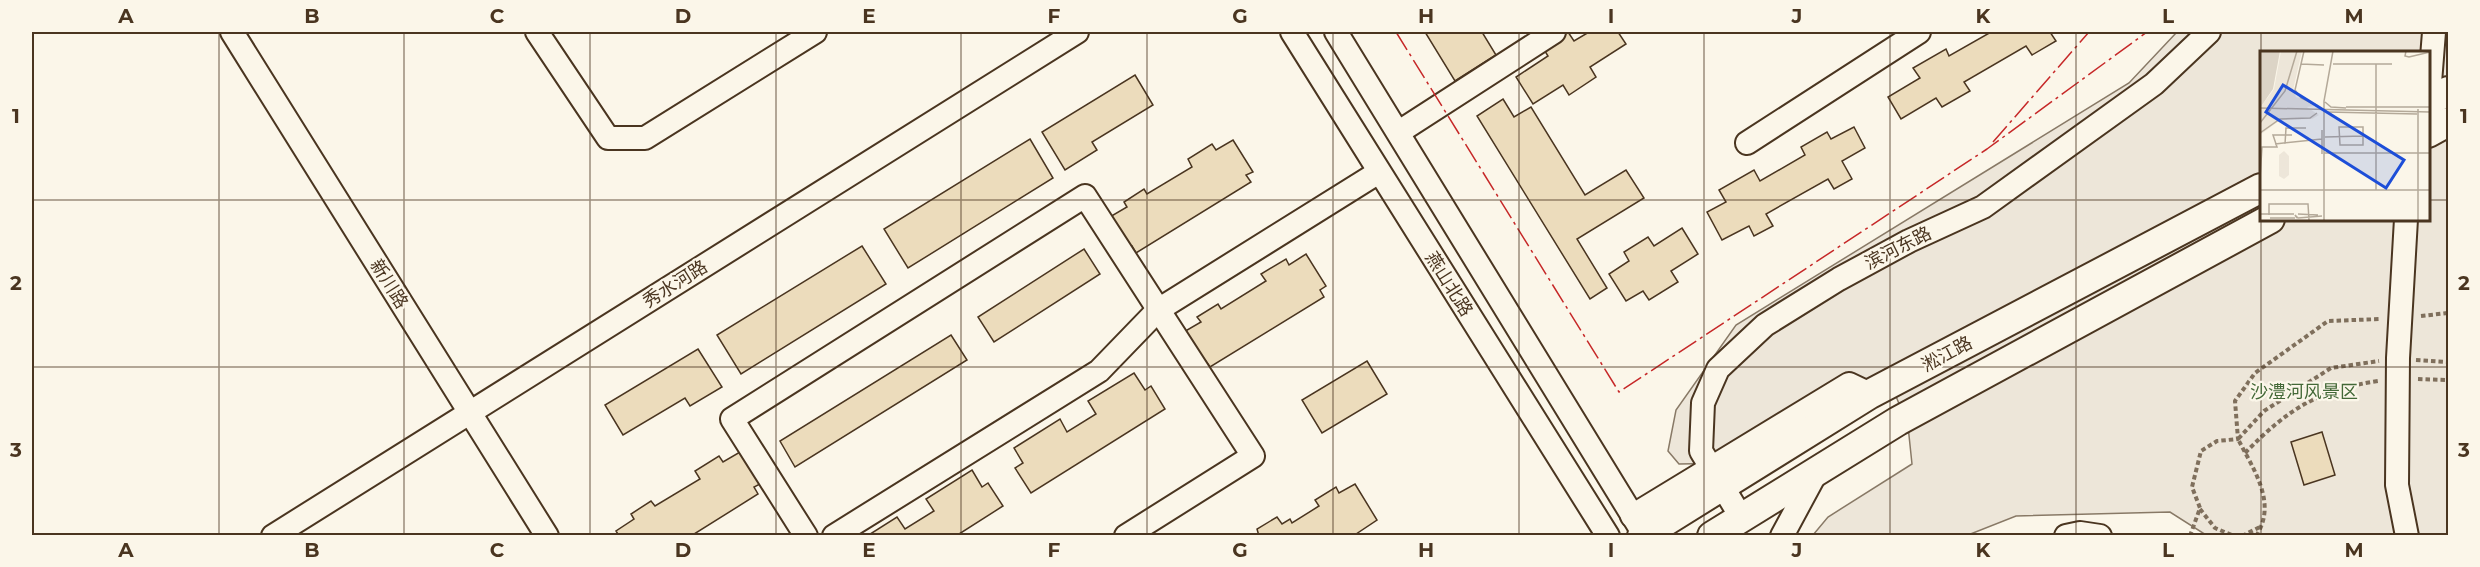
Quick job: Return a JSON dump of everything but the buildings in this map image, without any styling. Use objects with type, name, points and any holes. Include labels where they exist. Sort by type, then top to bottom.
[{"type":"main road","points":[[2429,132],[2448,122]]},
{"type":"main road","name":"淞江路","points":[[1640,530],[1716,476],[2260,189]]},
{"type":"main road","name":"淞江路","points":[[1712,536],[1898,421],[2268,220]]},
{"type":"street","name":"新川路","points":[[232,32],[547,536]]},
{"type":"street","points":[[537,32],[608,138],[645,138],[815,32]]},
{"type":"street","name":"秀水河路","points":[[273,536],[1077,32]]},
{"type":"street","name":"燕山北路","points":[[1292,32],[1608,536]]},
{"type":"street","name":"燕山北路","points":[[1336,32],[1640,530]]},
{"type":"street","points":[[1399,132],[1554,32]]},
{"type":"street","points":[[1747,142],[1918,32]]},
{"type":"street","name":"滨河东路","points":[[1741,517],[1701,451],[1703,403],[1718,369],[1765,325],[1839,279],[1909,241],[1983,207],[2154,84],[2209,32]]},
{"type":"street","points":[[2433,101],[2434,32]]},
{"type":"street","points":[[834,536],[1099,370],[1158,310],[1379,172]]},
{"type":"street","points":[[806,536],[732,419],[1085,196],[1253,456],[1126,536]]},
{"type":"street","points":[[2406,220],[2400,318],[2397,486],[2407,536]]},
{"type":"street","points":[[1782,536],[1816,471]]},
{"type":"street","points":[[2066,536],[2080,534],[2100,536]]},
{"type":"path","points":[[2256,536],[2263,525],[2264,488],[2238,439],[2235,401],[2255,373],[2328,321],[2448,313]]},
{"type":"path","points":[[2234,536],[2215,528],[2200,508],[2192,488],[2201,451],[2217,441],[2238,439],[2264,411],[2331,368],[2399,368],[2448,362]]},
{"type":"path","points":[[2245,453],[2273,425],[2313,398],[2361,384],[2399,368],[2448,380]]},
{"type":"path","points":[[2190,536],[2200,508]]},
{"type":"path","points":[[2242,536],[2263,525]]},
{"type":"green space","name":"沙澧河风景区","points":[[2177,32],[2448,32],[2448,535],[2206,535],[2170,512],[2016,516],[1968,535],[1813,535],[1828,517],[1912,464],[1908,426],[1885,369],[1737,463],[1679,464],[1668,451],[1676,410],[1736,325],[2129,83]]},
{"type":"power","points":[[1396,32],[1619,392],[1987,149],[2147,32]]},
{"type":"power","points":[[1993,142],[2089,32]]}]
